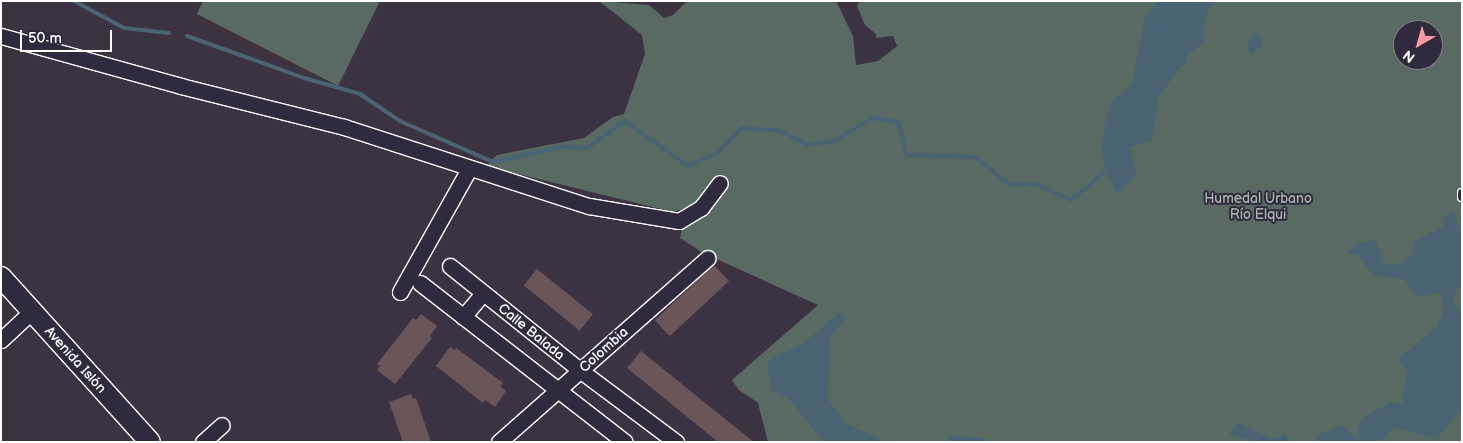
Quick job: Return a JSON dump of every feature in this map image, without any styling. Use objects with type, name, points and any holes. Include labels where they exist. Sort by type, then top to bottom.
[{"type":"main road","name":"Avenida Islón","points":[[1,277],[150,442]]},
{"type":"street","points":[[1,36],[181,86],[344,127],[589,206],[679,221],[701,208],[720,183]]},
{"type":"street","points":[[400,292],[470,169]]},
{"type":"street","name":"Colombia","points":[[499,442],[581,372],[708,258]]},
{"type":"street","name":"Calle Balada","points":[[450,266],[581,372],[676,442]]},
{"type":"street","points":[[420,283],[624,442]]},
{"type":"street","points":[[463,318],[482,293]]},
{"type":"street","points":[[1,340],[31,312]]},
{"type":"street","points":[[203,442],[222,425]]},
{"type":"green space","points":[[203,1],[380,1],[338,86],[197,14]]},
{"type":"green space","name":"Humedal Urbano Río Elqui","points":[[599,1],[649,5],[664,18],[673,15],[687,1],[836,1],[853,36],[856,65],[878,61],[897,46],[893,36],[876,38],[876,34],[865,25],[857,6],[860,1],[1462,1],[1462,442],[768,442],[758,403],[739,390],[732,380],[818,305],[703,253],[680,238],[686,208],[673,212],[486,166],[497,155],[584,138],[613,117],[624,114],[645,54],[642,35]]},
{"type":"water","points":[[1158,1],[1217,1],[1208,9],[1202,34],[1205,40],[1188,56],[1186,65],[1179,68],[1159,97],[1152,140],[1130,147],[1136,175],[1118,194],[1106,171],[1101,148],[1105,122],[1112,102],[1132,84],[1145,17]]},
{"type":"water","points":[[1257,32],[1263,44],[1253,54],[1247,49],[1249,39]]},
{"type":"water","points":[[1454,211],[1462,234],[1462,284],[1456,289],[1454,301],[1462,317],[1462,409],[1436,439],[1395,427],[1381,442],[1314,442],[1317,435],[1342,425],[1359,441],[1359,420],[1391,402],[1402,404],[1407,368],[1398,360],[1437,326],[1444,310],[1440,293],[1416,297],[1405,280],[1373,275],[1358,255],[1348,253],[1356,244],[1375,240],[1385,264],[1403,263],[1413,253],[1414,241],[1443,227],[1444,216]]},
{"type":"water","points":[[838,314],[848,317],[830,337],[828,399],[846,424],[889,442],[824,442],[789,399],[771,390],[767,361],[801,345]]},
{"type":"water","points":[[1238,423],[1273,439],[1285,434],[1290,442],[1254,442],[1229,434]]},
{"type":"water","points":[[950,436],[982,438],[994,442],[945,442]]},
{"type":"building","points":[[714,265],[729,281],[670,336],[655,320]]},
{"type":"building","points":[[537,269],[593,314],[580,331],[524,285]]},
{"type":"building","points":[[421,314],[437,326],[430,336],[432,338],[395,384],[377,370],[380,366],[377,364],[413,318],[416,320]]},
{"type":"building","points":[[450,347],[455,350],[456,348],[503,383],[500,386],[506,391],[495,407],[485,400],[483,403],[436,366]]},
{"type":"building","points":[[641,351],[754,442],[718,442],[627,368]]},
{"type":"building","points":[[411,394],[413,399],[416,398],[431,442],[403,442],[389,402]]},
{"type":"waterway","points":[[74,1],[124,28],[169,33]]},
{"type":"waterway","points":[[187,36],[304,78],[360,94],[400,121],[493,162],[561,147],[587,148],[625,121],[688,166],[717,153],[741,128],[781,131],[807,145],[835,141],[872,118],[898,122],[907,155],[976,157],[1009,185],[1035,184],[1071,200],[1106,171]]}]
